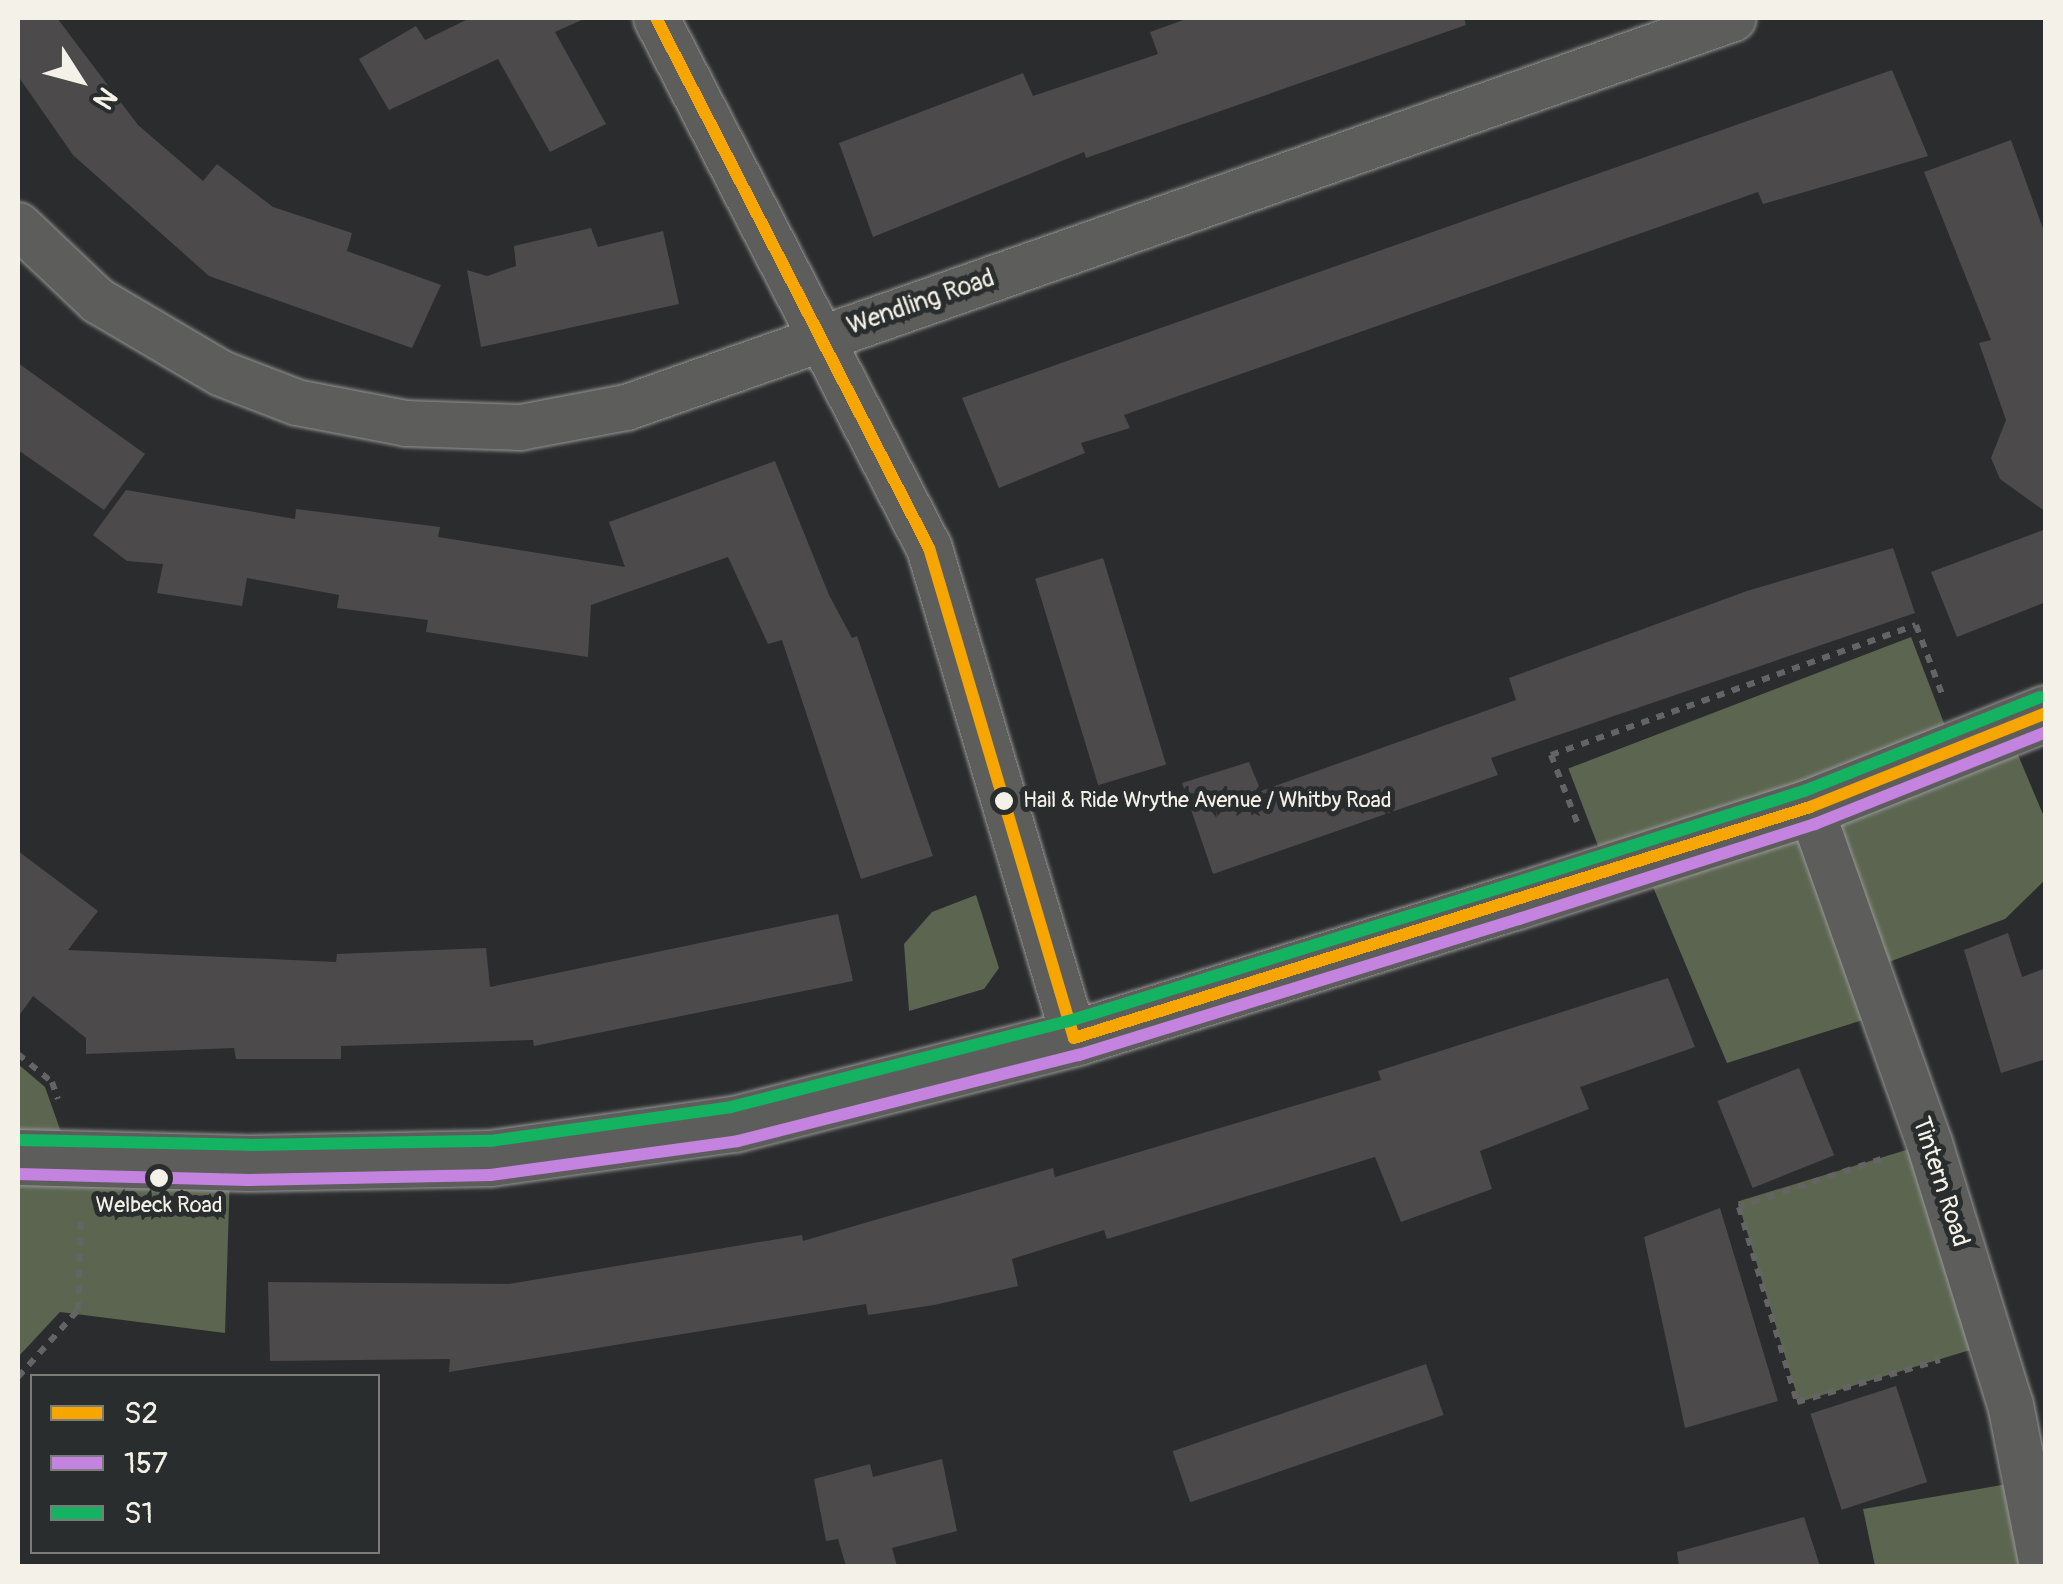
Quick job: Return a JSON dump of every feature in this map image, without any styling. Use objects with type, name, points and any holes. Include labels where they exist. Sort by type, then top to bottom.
[{"type":"main road","points":[[18,1157],[83,1161],[491,1158],[734,1124],[1074,1038],[1598,875],[1810,806],[2046,713]]},
{"type":"street","points":[[656,18],[929,548],[1074,1038]]},
{"type":"street","name":"Wendling Road","points":[[18,224],[97,300],[221,372],[296,402],[406,424],[520,426],[626,407],[1732,18]]},
{"type":"street","name":"Tintern Road","points":[[1810,806],[1929,1142],[1992,1344],[2042,1566]]},
{"type":"path","points":[[1598,875],[1551,755],[1916,625],[1962,746]]},
{"type":"path","points":[[1929,1142],[1739,1206],[1797,1402],[1992,1344]]},
{"type":"path","points":[[18,1377],[78,1310],[83,1161]]},
{"type":"green space","points":[[1911,637],[1951,741],[1608,872],[1568,769]]},
{"type":"green space","points":[[2013,743],[2045,819],[2045,880],[2005,919],[1851,976],[1866,1019],[1727,1063],[1648,875]]},
{"type":"green space","points":[[976,895],[999,968],[984,989],[909,1011],[904,944],[932,912]]},
{"type":"green space","points":[[18,1064],[45,1087],[77,1177],[230,1173],[225,1333],[60,1312],[18,1357]]},
{"type":"green space","points":[[1929,1143],[1990,1344],[1799,1402],[1738,1201]]},
{"type":"green space","points":[[2025,1481],[2045,1566],[1875,1566],[1863,1509]]},
{"type":"building","points":[[18,18],[57,18],[138,125],[203,181],[217,164],[273,207],[352,233],[347,251],[441,285],[412,348],[209,276],[73,155],[18,76]]},
{"type":"building","points":[[470,18],[586,18],[555,32],[606,124],[550,152],[498,59],[389,110],[359,59],[416,26],[425,40]]},
{"type":"building","points":[[1189,18],[1464,18],[1466,25],[1086,158],[1084,152],[873,237],[839,143],[1023,73],[1033,96],[1158,54],[1150,32]]},
{"type":"building","points":[[1892,70],[1928,156],[1763,204],[1758,192],[1124,415],[1130,428],[1081,443],[1085,453],[999,488],[962,398]]},
{"type":"building","points":[[2011,140],[2046,237],[2046,512],[2000,479],[1991,458],[2006,420],[1979,343],[1991,340],[1924,172]]},
{"type":"building","points":[[591,228],[598,247],[663,231],[679,304],[481,347],[467,270],[487,276],[516,266],[514,246]]},
{"type":"building","points":[[18,363],[145,454],[104,510],[18,450]]},
{"type":"building","points":[[775,461],[829,595],[852,638],[857,636],[933,856],[861,879],[782,640],[768,644],[728,557],[591,605],[588,657],[426,632],[428,620],[337,608],[339,595],[247,578],[242,606],[157,593],[163,564],[127,561],[93,535],[126,490],[295,519],[296,509],[440,527],[438,537],[625,567],[609,522]]},
{"type":"building","points":[[2046,529],[2046,602],[1957,637],[1931,572]]},
{"type":"building","points":[[1893,548],[1915,613],[1491,758],[1498,775],[1213,874],[1182,783],[1249,762],[1261,791],[1516,700],[1509,678],[1747,591]]},
{"type":"building","points":[[1103,558],[1166,765],[1098,785],[1035,579]]},
{"type":"building","points":[[18,851],[98,911],[68,950],[336,962],[337,954],[486,948],[490,987],[838,914],[853,981],[534,1046],[533,1040],[341,1046],[341,1059],[236,1059],[234,1048],[86,1054],[86,1038],[33,996],[18,1017]]},
{"type":"building","points":[[2008,933],[2022,977],[2046,968],[2046,1059],[2001,1073],[1964,950]]},
{"type":"building","points":[[1668,978],[1695,1047],[1580,1087],[1589,1109],[1480,1151],[1492,1189],[1401,1222],[1375,1157],[1107,1239],[1104,1230],[1012,1259],[1018,1286],[934,1305],[868,1315],[866,1304],[449,1372],[450,1359],[270,1361],[268,1282],[509,1284],[802,1235],[803,1241],[1053,1168],[1055,1177],[1381,1080],[1378,1071]]},
{"type":"building","points":[[1799,1068],[1834,1155],[1753,1188],[1717,1101]]},
{"type":"building","points":[[1720,1208],[1778,1401],[1685,1428],[1644,1237]]},
{"type":"building","points":[[1426,1364],[1444,1415],[1190,1502],[1173,1451]]},
{"type":"building","points":[[1896,1386],[1927,1482],[1842,1510],[1810,1414]]},
{"type":"building","points":[[942,1459],[957,1531],[892,1548],[897,1566],[846,1566],[838,1539],[826,1541],[814,1479],[870,1464],[873,1477]]},
{"type":"building","points":[[1804,1517],[1820,1566],[1679,1566],[1677,1552]]},
{"type":"transit line","name":"S2","points":[[656,18],[929,548],[1074,1038]]},
{"type":"transit line","name":"S1","points":[[18,1140],[249,1145],[490,1141],[731,1107],[1069,1021],[1509,885],[1804,791],[2040,697]]},
{"type":"transit line","name":"S2","points":[[1074,1038],[1810,807],[2046,713]]},
{"type":"transit line","name":"157","points":[[18,1174],[249,1180],[491,1175],[738,1141],[1079,1055],[1519,919],[1815,824],[2046,732]]},
{"type":"place","name":"Hail & Ride Wrythe Avenue / Whitby Road","points":[[1004,801]]},
{"type":"place","name":"Welbeck Road","points":[[159,1178]]}]
